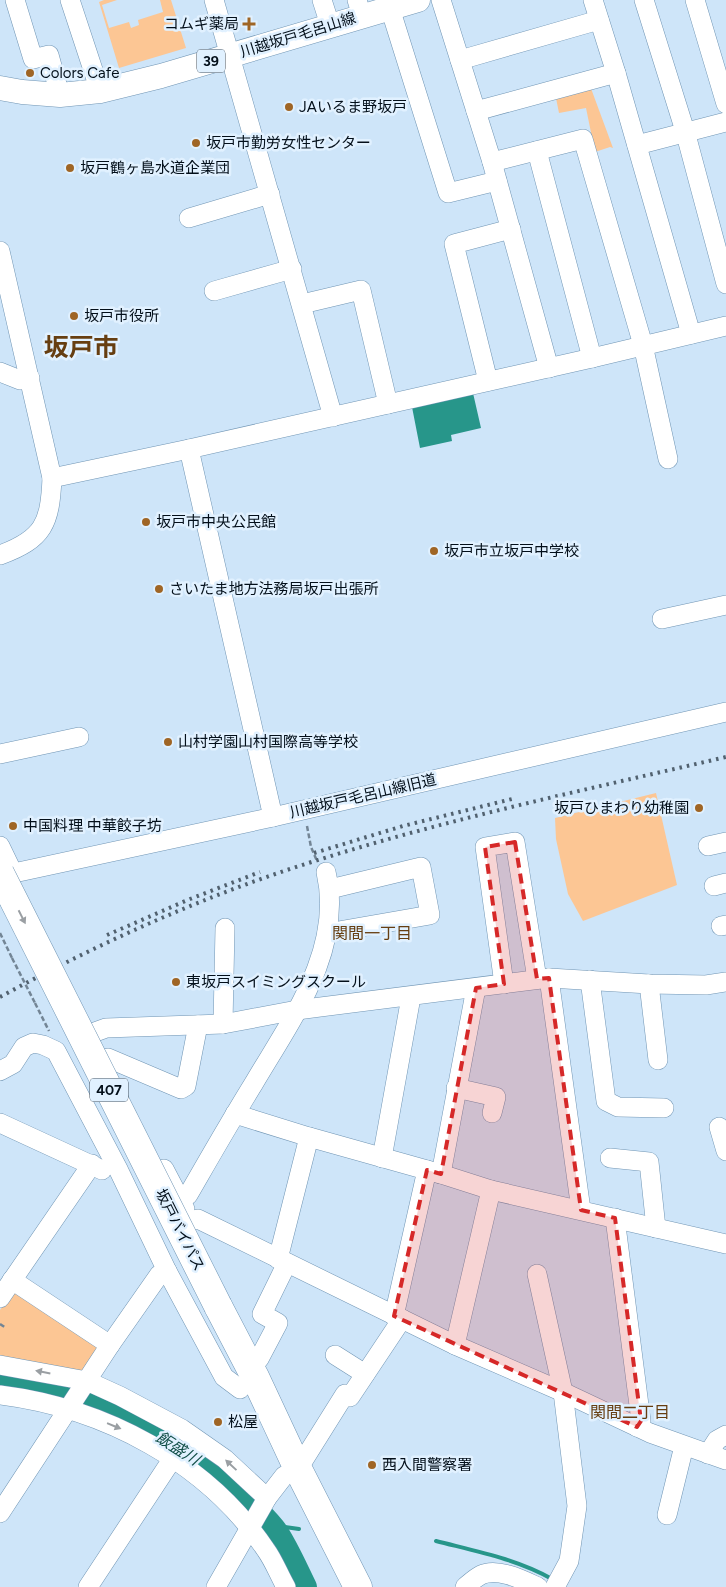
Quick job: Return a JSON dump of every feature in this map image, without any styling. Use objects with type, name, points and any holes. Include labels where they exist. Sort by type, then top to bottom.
[{"type":"highway","name":"坂戸バイパス","points":[[4,874],[210,1309]]},
{"type":"highway","name":"坂戸バイパス","points":[[0,912],[210,1309],[252,1375],[291,1473],[340,1587]]},
{"type":"highway","name":"坂戸バイパス","points":[[291,1473],[358,1587]]},
{"type":"main road","name":"川越坂戸毛呂山線","points":[[0,88],[60,95],[100,91],[161,76],[330,25],[359,8],[390,8],[416,0]]},
{"type":"street","points":[[70,0],[100,91]]},
{"type":"street","points":[[214,0],[302,304],[332,417]]},
{"type":"street","points":[[322,0],[330,25]]},
{"type":"street","points":[[441,0],[492,162],[549,368]]},
{"type":"street","points":[[593,0],[637,144],[691,334]]},
{"type":"street","points":[[644,0],[685,131],[726,284]]},
{"type":"street","points":[[695,0],[726,104]]},
{"type":"street","points":[[21,2],[33,59],[49,56],[60,95]]},
{"type":"street","points":[[390,8],[448,193],[497,181]]},
{"type":"street","points":[[460,60],[599,20]]},
{"type":"street","points":[[476,111],[616,73]]},
{"type":"street","points":[[637,144],[726,122]]},
{"type":"street","points":[[492,162],[583,139],[643,345],[668,459]]},
{"type":"street","points":[[537,151],[592,358]]},
{"type":"street","points":[[189,218],[270,194]]},
{"type":"street","points":[[488,381],[454,244],[511,229]]},
{"type":"street","points":[[0,250],[52,478],[51,498],[46,520],[37,536],[21,548],[0,555]]},
{"type":"street","points":[[214,291],[292,269]]},
{"type":"street","points":[[302,304],[360,290],[388,404]]},
{"type":"street","points":[[52,478],[332,417],[726,326]]},
{"type":"street","points":[[0,372],[20,380],[30,378]]},
{"type":"street","points":[[189,449],[273,817]]},
{"type":"street","points":[[662,619],[726,605]]},
{"type":"street","name":"川越坂戸毛呂山線旧道","points":[[4,874],[273,817],[726,712]]},
{"type":"street","points":[[0,754],[80,737]]},
{"type":"street","points":[[504,984],[485,847],[515,842],[543,979],[580,1210]]},
{"type":"street","points":[[0,846],[4,874]]},
{"type":"street","points":[[180,1199],[188,1194],[298,1010],[316,972],[327,933],[328,881],[421,867],[430,915],[327,933]]},
{"type":"street","points":[[223,1024],[225,928]]},
{"type":"street","points":[[56,1051],[117,1022],[223,1024],[298,1010],[543,979],[706,985],[726,982]]},
{"type":"street","points":[[590,980],[606,1101],[618,1107],[664,1108]]},
{"type":"street","points":[[649,984],[658,1060]]},
{"type":"street","points":[[216,1587],[266,1501],[291,1473],[344,1394],[350,1397],[398,1318],[456,1088],[476,988]]},
{"type":"street","points":[[382,1158],[411,996]]},
{"type":"street","points":[[108,1058],[181,1090],[186,1086],[198,1025]]},
{"type":"street","points":[[95,1032],[180,1199],[252,1375]]},
{"type":"street","points":[[0,1071],[13,1064],[24,1047],[33,1043],[56,1051],[122,1178],[167,1271],[224,1377],[252,1375]]},
{"type":"street","points":[[456,1088],[496,1097],[492,1113]]},
{"type":"street","points":[[235,1114],[491,1190],[726,1244]]},
{"type":"street","points":[[0,1123],[122,1178],[164,1169]]},
{"type":"street","points":[[719,1127],[726,1151]]},
{"type":"street","points":[[252,1375],[278,1323],[262,1314],[283,1261],[309,1137]]},
{"type":"street","points":[[610,1158],[649,1162],[656,1228]]},
{"type":"street","points":[[0,1298],[92,1164]]},
{"type":"street","points":[[455,1344],[491,1190]]},
{"type":"street","points":[[615,1218],[641,1421],[637,1427]]},
{"type":"street","points":[[190,1221],[198,1219],[398,1318],[637,1427],[726,1460]]},
{"type":"street","points":[[0,1513],[110,1345],[159,1275],[167,1271]]},
{"type":"street","points":[[537,1274],[562,1392],[576,1506],[569,1561],[558,1581]]},
{"type":"street","points":[[12,1280],[110,1345]]},
{"type":"street","points":[[335,1355],[365,1374]]},
{"type":"street","points":[[0,1365],[85,1383],[120,1396],[182,1429],[225,1459],[266,1501]]},
{"type":"street","points":[[0,1395],[70,1407],[116,1426],[173,1458],[217,1493],[251,1525],[286,1587]]},
{"type":"street","points":[[708,1454],[717,1440],[726,1435]]},
{"type":"street","points":[[666,1515],[684,1446]]},
{"type":"street","points":[[88,1587],[173,1458]]},
{"type":"street","points":[[465,1587],[482,1574],[497,1573],[538,1587]]},
{"type":"path","points":[[306,824],[311,847]]},
{"type":"path","points":[[0,933],[50,1033]]},
{"type":"path","points":[[0,1324],[6,1328]]},
{"type":"highlighted area","points":[[515,842],[537,979],[549,978],[581,1210],[615,1218],[641,1421],[637,1427],[394,1316],[427,1170],[441,1174],[476,988],[504,984],[485,847]]},
{"type":"shaded area","points":[[117,0],[102,5],[109,28],[129,22],[131,28],[139,25],[138,20],[163,12],[160,0],[171,0],[186,48],[119,68],[99,2]]},
{"type":"shaded area","points":[[589,83],[613,148],[610,147],[595,152],[586,108],[559,113],[555,93]]},
{"type":"shaded area","points":[[473,393],[481,428],[451,435],[452,441],[420,448],[412,407]]},
{"type":"shaded area","points":[[656,793],[677,885],[583,921],[568,894],[556,839],[555,818]]},
{"type":"shaded area","points":[[14,1290],[100,1347],[81,1376],[0,1357],[0,1310]]},
{"type":"waterway","name":"飯盛川","points":[[0,1382],[56,1390],[110,1407],[174,1443],[213,1472],[267,1521],[281,1539],[305,1587]]},
{"type":"waterway","points":[[271,1525],[299,1529]]},
{"type":"waterway","points":[[436,1541],[510,1561],[552,1579]]},
{"type":"railway","points":[[0,997],[116,938],[196,904],[277,873],[368,845],[470,817],[726,757]]},
{"type":"railway","points":[[314,853],[403,826],[512,799]]},
{"type":"railway","points":[[107,935],[190,899],[260,872]]},
{"type":"place","name":"コムギ薬局","points":[[249,24]]},
{"type":"place","name":"Colors Cafe","points":[[30,73]]},
{"type":"place","name":"JAいるま野坂戸","points":[[289,107]]},
{"type":"place","name":"坂戸市勤労女性センター","points":[[196,143]]},
{"type":"place","name":"坂戸鶴ヶ島水道企業団","points":[[70,168]]},
{"type":"place","name":"坂戸市役所","points":[[74,316]]},
{"type":"place","name":"坂戸市中央公民館","points":[[146,522]]},
{"type":"place","name":"坂戸市立坂戸中学校","points":[[434,551]]},
{"type":"place","name":"さいたま地方法務局坂戸出張所","points":[[159,589]]},
{"type":"place","name":"山村学園山村国際高等学校","points":[[168,742]]},
{"type":"place","name":"坂戸ひまわり幼稚園","points":[[699,808]]},
{"type":"place","name":"中国料理 中華餃子坊","points":[[13,826]]},
{"type":"place","name":"東坂戸スイミングスクール","points":[[176,982]]},
{"type":"place","name":"松屋","points":[[218,1422]]},
{"type":"place","name":"西入間警察署","points":[[372,1465]]},
{"type":"district","name":"坂戸市","points":[[81,347]]},
{"type":"district","name":"関間一丁目","points":[[372,933]]},
{"type":"district","name":"関間二丁目","points":[[630,1412]]}]
